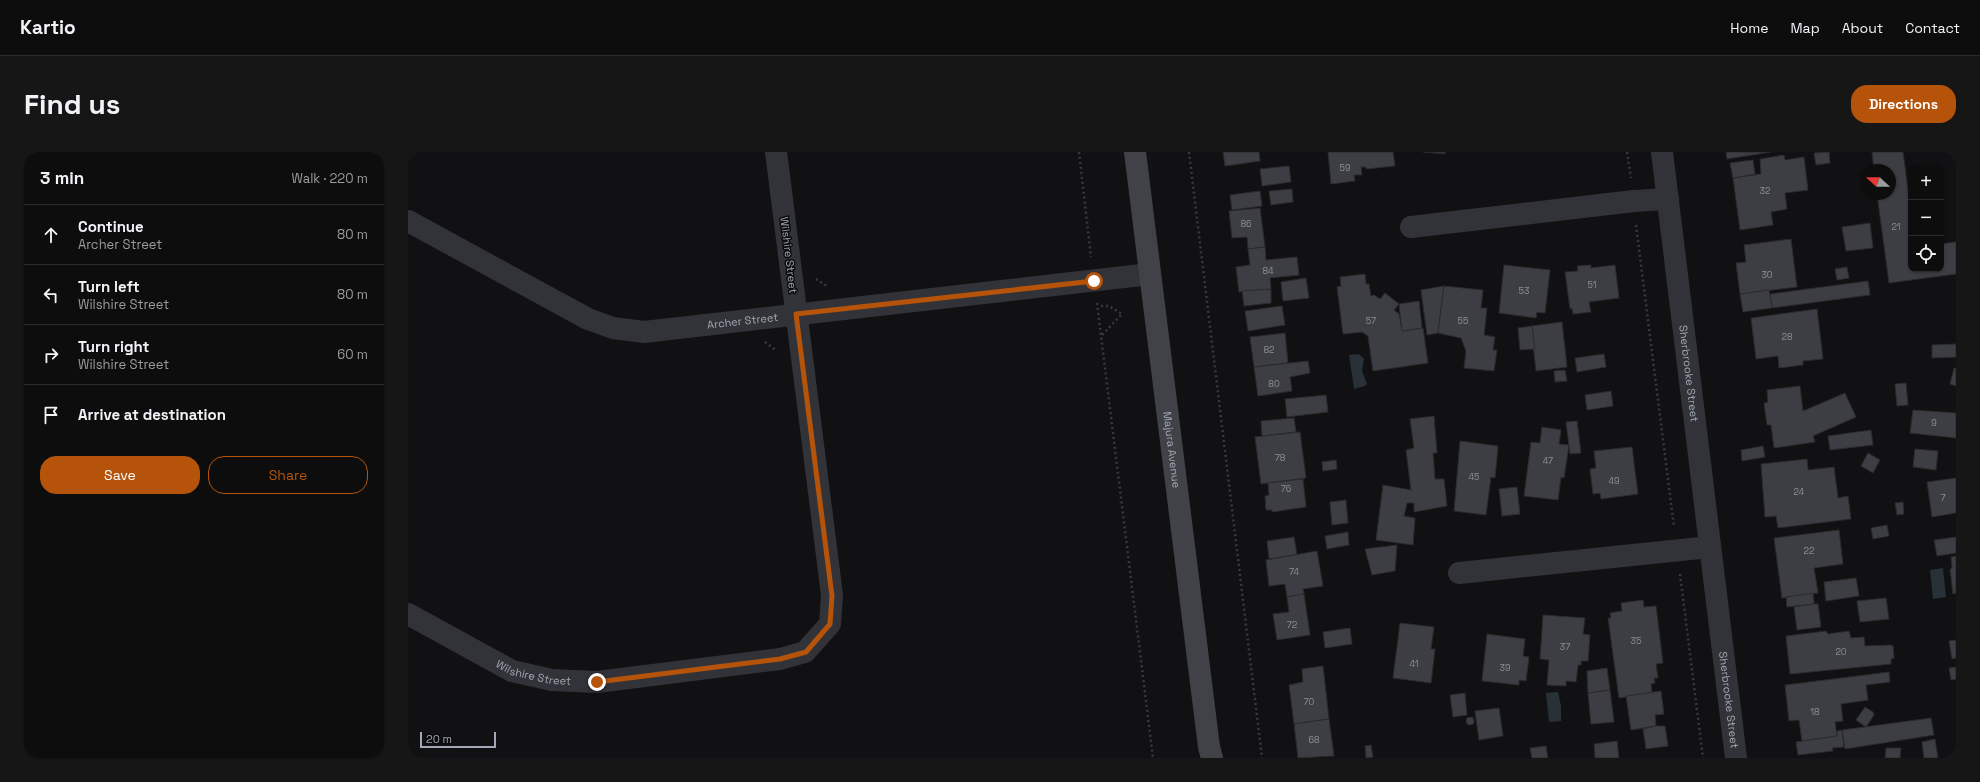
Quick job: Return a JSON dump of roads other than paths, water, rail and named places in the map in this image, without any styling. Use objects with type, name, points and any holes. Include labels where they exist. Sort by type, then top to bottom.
[{"type":"main road","name":"Majura Avenue","points":[[1135,152],[1210,754]]},
{"type":"street","name":"Wilshire Street","points":[[408,614],[512,671],[552,680],[597,682],[780,659],[806,652],[830,624],[832,596],[776,152]]},
{"type":"street","name":"Sherbrooke Street","points":[[1662,152],[1736,758]]},
{"type":"street","points":[[1411,228],[1634,201],[1668,199]]},
{"type":"street","name":"Archer Street","points":[[408,221],[588,319],[613,328],[644,332],[1150,274]]},
{"type":"street","points":[[1459,573],[1710,547]]}]
